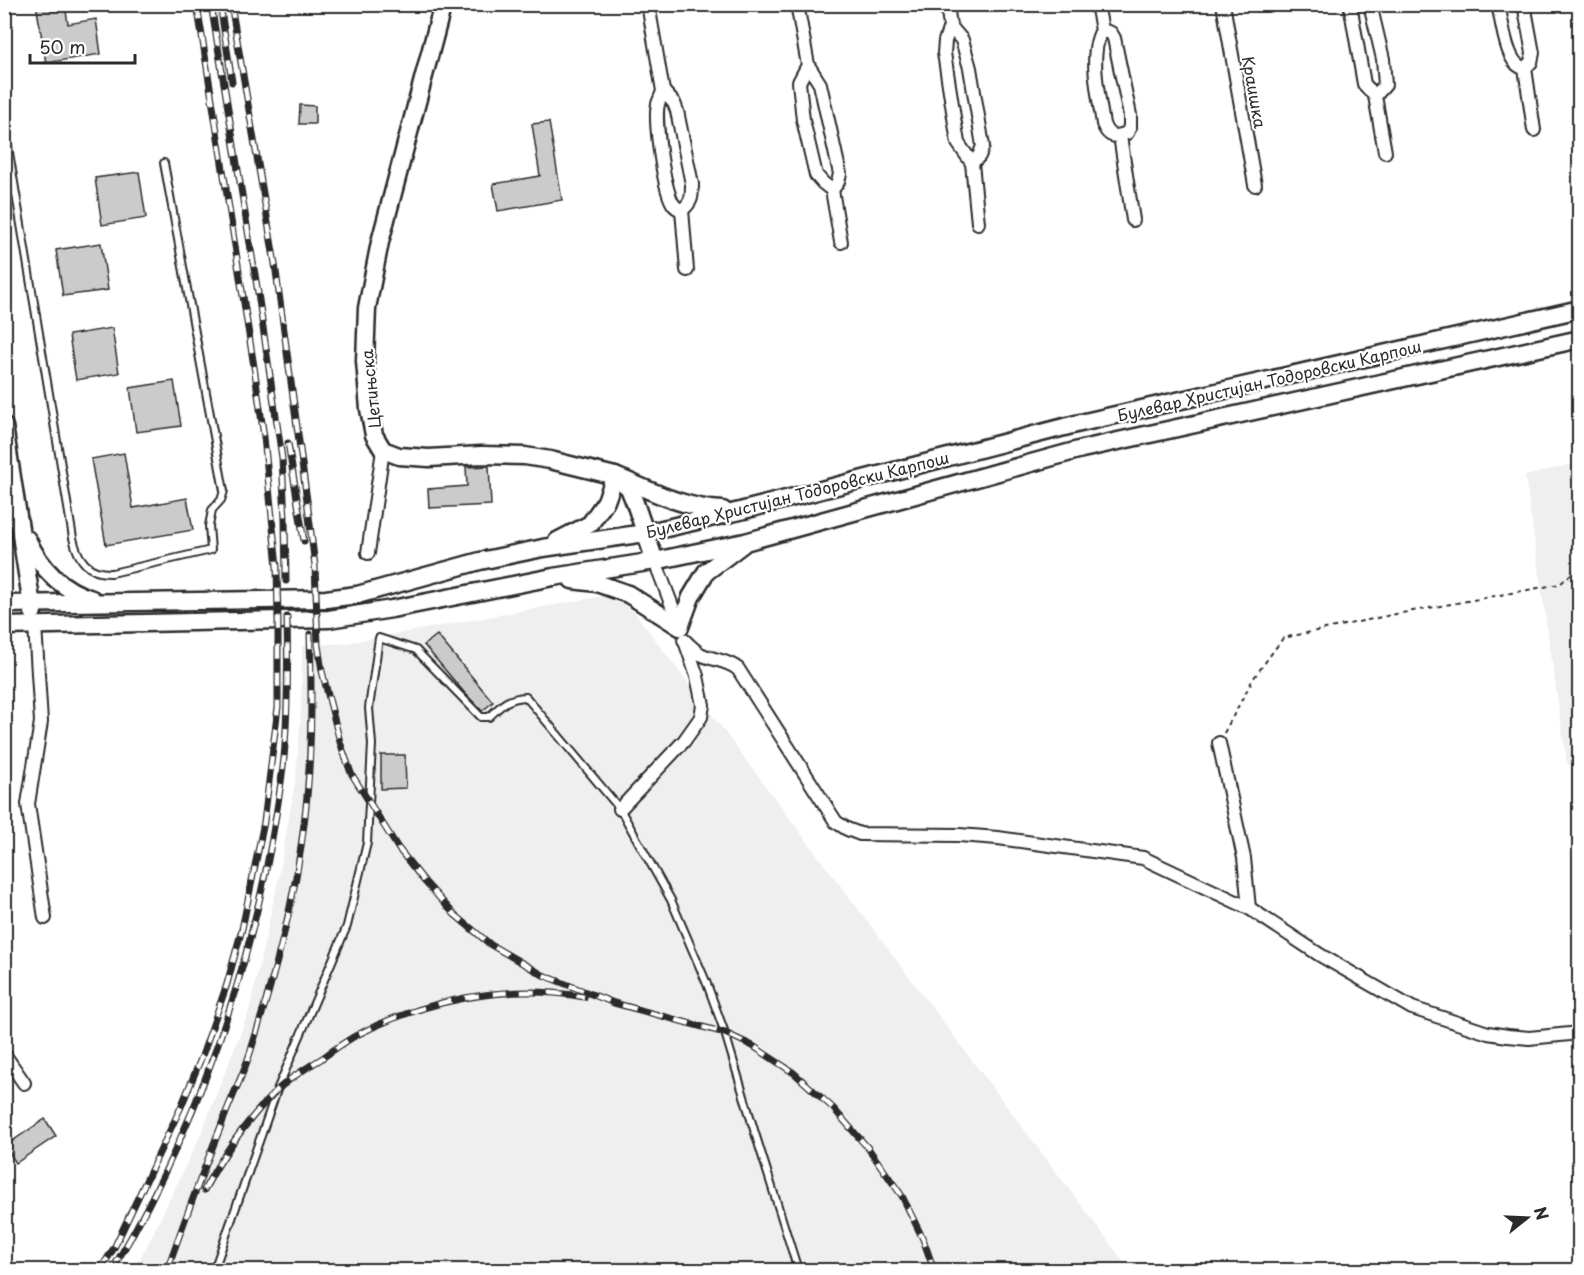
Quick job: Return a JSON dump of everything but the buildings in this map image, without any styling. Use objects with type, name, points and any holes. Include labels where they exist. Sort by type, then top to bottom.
[{"type":"street","name":"Цетињска","points":[[443,4],[381,242],[367,308],[365,361],[369,410],[374,435],[383,450],[399,456],[482,454],[550,460],[615,476],[672,499],[707,510],[740,511]]},
{"type":"street","points":[[648,4],[663,91],[658,104],[657,121],[662,165],[667,190],[673,205],[682,210]]},
{"type":"street","points":[[797,4],[808,65],[820,84],[840,174],[832,190]]},
{"type":"street","points":[[946,4],[950,26],[944,53],[958,143],[972,163],[978,223]]},
{"type":"street","points":[[1097,4],[1102,30],[1097,38],[1096,61],[1103,124],[1110,135],[1120,136],[1127,133],[1130,127],[1130,115],[1114,38],[1111,33],[1102,30]]},
{"type":"street","name":"Краишка","points":[[1223,4],[1255,185]]},
{"type":"street","points":[[1352,4],[1364,84],[1375,96],[1385,152]]},
{"type":"street","points":[[1371,4],[1383,59],[1385,85],[1375,96]]},
{"type":"street","points":[[1498,4],[1507,47],[1516,64],[1520,68],[1525,68],[1532,62],[1533,53],[1524,4]]},
{"type":"street","points":[[950,26],[962,40],[970,68],[983,146],[979,156],[972,163]]},
{"type":"street","points":[[808,65],[799,82],[803,120],[816,175],[832,190],[841,242]]},
{"type":"street","points":[[1525,68],[1534,130]]},
{"type":"street","points":[[663,91],[674,103],[677,111],[692,184],[689,205],[682,210]]},
{"type":"street","points":[[1120,136],[1133,220]]},
{"type":"street","points":[[682,210],[687,270]]},
{"type":"street","name":"Булевар Христијан Тодоровски Карпош","points":[[4,604],[326,599],[357,596],[480,561],[543,548],[645,532],[740,511],[1076,424],[1580,309]]},
{"type":"street","name":"Булевар Христијан Тодоровски Карпош","points":[[5,623],[35,625],[254,622],[329,619],[392,609],[553,577],[655,561],[745,542],[1083,449],[1580,339]]},
{"type":"street","points":[[4,426],[35,625],[40,722],[28,804],[45,918]]},
{"type":"street","points":[[368,553],[383,450]]},
{"type":"street","points":[[543,548],[590,524],[606,501],[615,476],[629,488],[697,676],[703,705],[701,717],[684,741],[620,809]]},
{"type":"street","points":[[20,520],[27,541],[37,559],[55,579],[82,596],[104,602]]},
{"type":"street","points":[[682,633],[691,597],[706,572],[745,542]]},
{"type":"street","points":[[553,577],[597,582],[628,594],[682,633],[692,648],[701,655],[732,664],[743,674],[836,822],[847,829],[860,834],[998,838],[1143,858],[1249,908],[1320,955],[1412,1008],[1488,1033],[1508,1036],[1529,1038],[1580,1033]]},
{"type":"street","points":[[1219,743],[1244,858],[1249,908]]},
{"type":"street","points":[[4,1054],[24,1083]]},
{"type":"lane","points":[[4,122],[73,538],[84,563],[89,568],[104,573],[211,550],[208,526],[212,510],[221,500],[224,491],[164,163]]},
{"type":"lane","points":[[214,1270],[278,1090],[347,926],[367,843],[372,744],[369,708],[379,638],[416,650],[481,717],[489,717],[505,703],[515,698],[526,697],[620,809],[671,900],[707,984],[725,1033],[798,1270]]},
{"type":"path","points":[[1219,743],[1252,679],[1284,638],[1391,615],[1560,584],[1580,567]]},
{"type":"shaded area","points":[[1579,462],[1580,763],[1567,764],[1525,476]]},
{"type":"shaded area","points":[[620,593],[1130,1270],[133,1270],[201,1134],[249,1011],[278,881],[296,777],[301,711],[302,646],[347,643]]},
{"type":"railway","points":[[100,1270],[114,1248],[181,1107],[202,1056],[227,984],[242,929],[264,822],[278,707],[277,567],[264,437],[197,4]]},
{"type":"railway","points":[[211,4],[282,458],[286,581]]},
{"type":"railway","points":[[220,4],[232,82]]},
{"type":"railway","points":[[231,4],[275,264],[315,566],[318,645],[322,671],[340,742],[351,773],[398,848],[425,882],[454,914],[491,945],[543,975],[614,1003],[725,1033],[753,1046],[794,1073],[833,1108],[868,1148],[902,1196],[923,1239],[934,1270]]},
{"type":"railway","points":[[288,443],[304,541]]},
{"type":"railway","points":[[112,1270],[139,1223],[186,1125],[207,1074],[241,971],[255,918],[277,812],[287,705],[287,617]]},
{"type":"railway","points":[[167,1270],[248,1060],[276,967],[289,910],[300,853],[309,777],[310,634]]},
{"type":"railway","points":[[204,1190],[219,1163],[237,1138],[276,1091],[355,1036],[409,1013],[467,998],[525,992],[584,997]]}]
